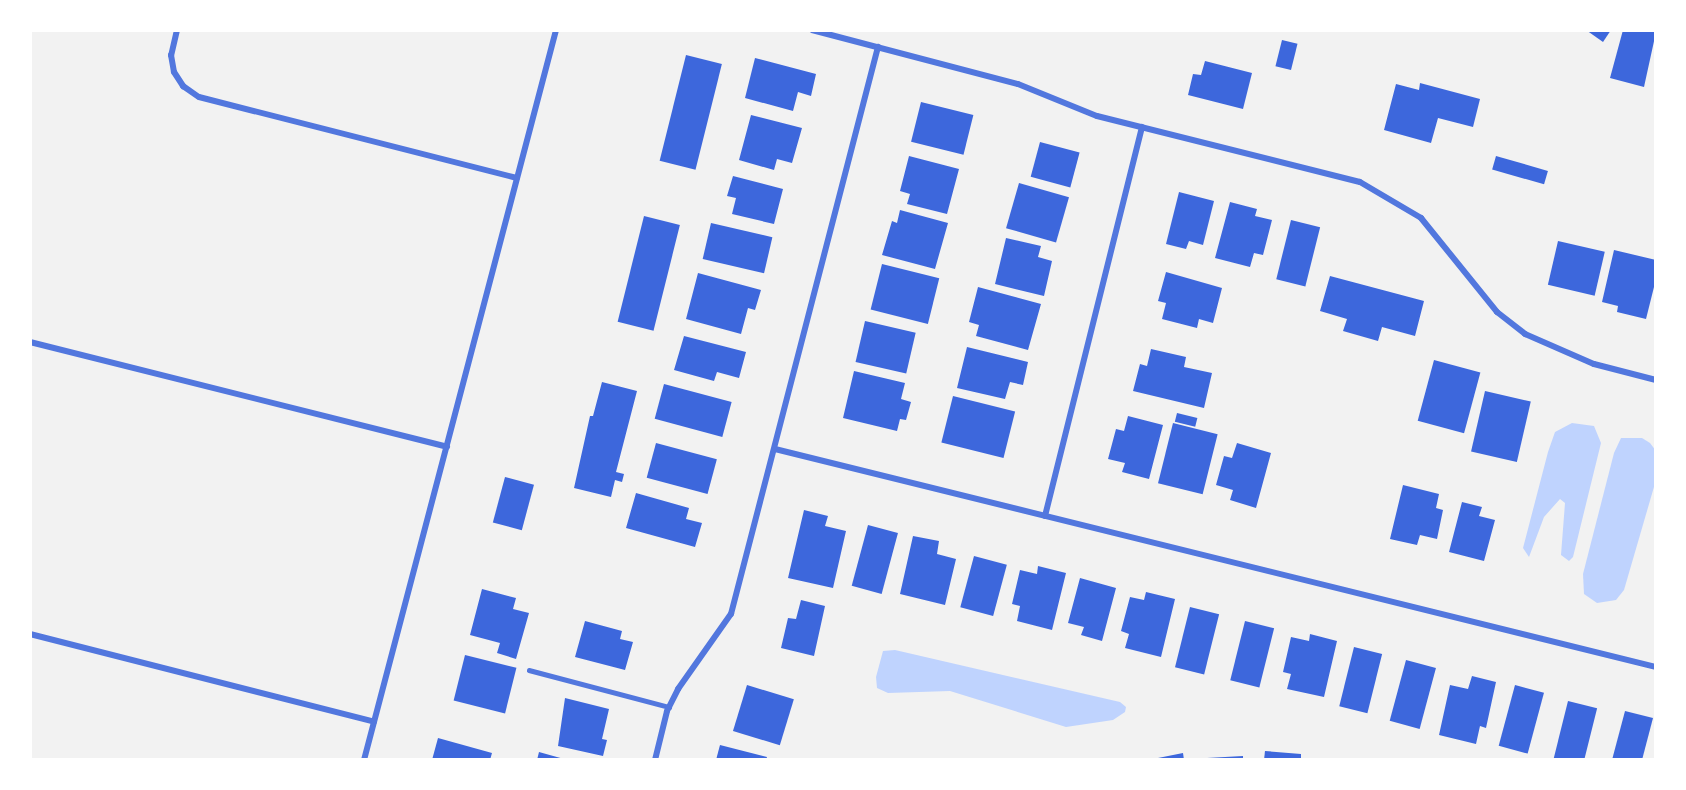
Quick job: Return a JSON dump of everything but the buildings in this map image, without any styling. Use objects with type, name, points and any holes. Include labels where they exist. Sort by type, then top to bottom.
[{"type":"street","points":[[177,30],[171,55],[177,78],[191,92],[208,100],[517,178]]},
{"type":"street","points":[[364,760],[556,30]]},
{"type":"street","points":[[812,30],[1018,84],[1097,116],[1360,182],[1421,218],[1497,312],[1525,334],[1594,364],[1656,380]]},
{"type":"street","points":[[655,760],[669,706],[731,614],[878,47]]},
{"type":"street","points":[[1045,516],[1142,127]]},
{"type":"street","points":[[30,342],[447,447]]},
{"type":"street","points":[[775,448],[1656,667]]},
{"type":"street","points":[[30,634],[374,722]]},
{"type":"lane","points":[[529,670],[669,706]]},
{"type":"water","points":[[1572,423],[1594,426],[1601,443],[1573,557],[1569,561],[1561,555],[1565,503],[1560,499],[1544,517],[1529,557],[1523,548],[1548,452],[1555,432]]},
{"type":"water","points":[[1621,438],[1642,438],[1650,443],[1656,451],[1656,480],[1624,590],[1616,600],[1597,603],[1584,594],[1583,574],[1614,453]]},
{"type":"water","points":[[895,650],[1120,702],[1126,707],[1125,712],[1113,720],[1066,727],[950,691],[888,693],[877,688],[876,677],[883,651]]}]
